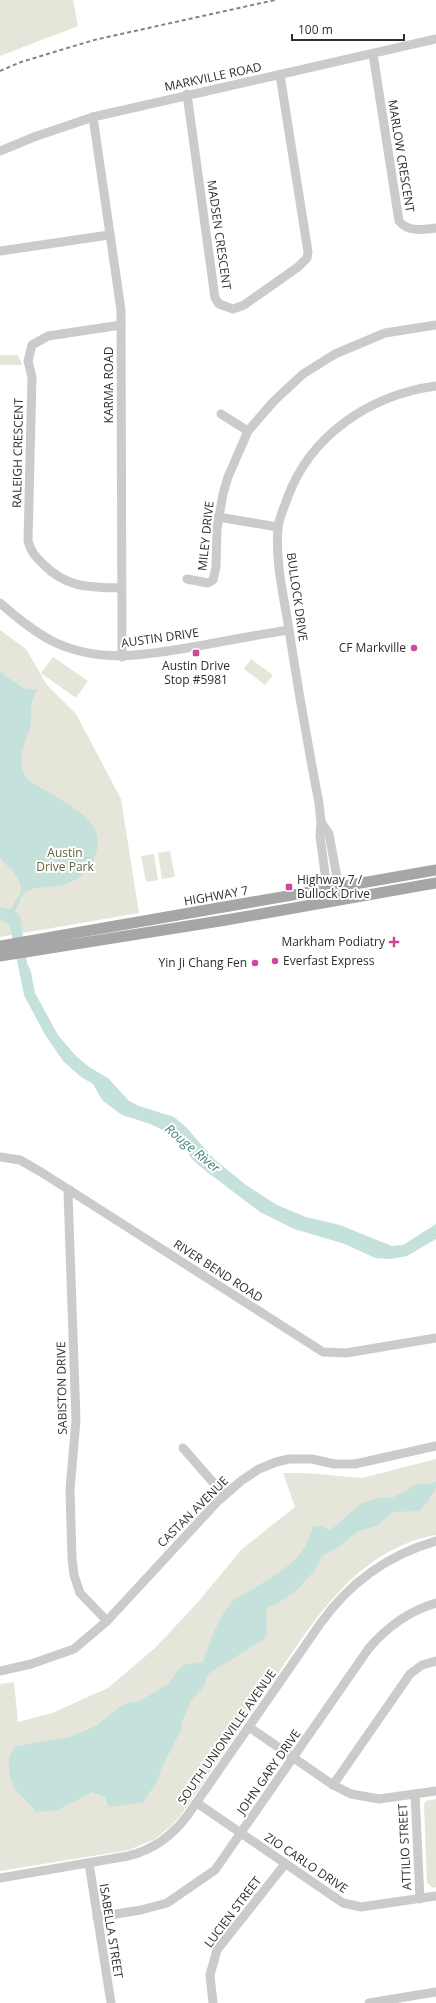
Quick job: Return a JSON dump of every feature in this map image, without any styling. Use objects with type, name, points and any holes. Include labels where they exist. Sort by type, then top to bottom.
[{"type":"main road","name":"HIGHWAY 7","points":[[44,944],[327,888],[436,870]]},
{"type":"main road","name":"HIGHWAY 7","points":[[3,950],[226,920],[436,883]]},
{"type":"street","name":"MARKVILLE ROAD","points":[[0,151],[93,116],[436,39]]},
{"type":"street","name":"MARLOW CRESCENT","points":[[373,54],[398,221],[403,226],[411,230],[436,228]]},
{"type":"street","name":"MADSEN CRESCENT","points":[[187,94],[215,298],[219,304],[233,309],[244,305],[307,258],[308,252],[280,75]]},
{"type":"street","name":"KARMA ROAD","points":[[93,116],[109,235],[118,286],[121,325],[120,588],[122,656]]},
{"type":"street","points":[[0,251],[109,235]]},
{"type":"street","name":"MILEY DRIVE","points":[[187,579],[208,583],[213,580],[216,567],[218,517],[228,477],[248,431],[274,401],[303,374],[335,354],[385,333],[436,324]]},
{"type":"street","name":"RALEIGH CRESCENT","points":[[120,588],[83,586],[70,583],[54,575],[31,552],[28,541],[32,377],[28,361],[32,345],[48,336],[121,325]]},
{"type":"street","name":"BULLOCK DRIVE","points":[[327,888],[320,836],[321,822],[279,572],[278,527],[297,476],[316,448],[326,438],[364,409],[383,399],[436,386]]},
{"type":"street","points":[[221,414],[248,431]]},
{"type":"street","points":[[218,517],[278,527]]},
{"type":"street","name":"AUSTIN DRIVE","points":[[0,603],[33,630],[52,641],[70,648],[96,655],[122,656],[155,653],[289,630]]},
{"type":"street","name":"BULLOCK DRIVE","points":[[321,822],[329,834],[342,899]]},
{"type":"street","name":"RIVER BEND ROAD","points":[[0,1157],[20,1160],[70,1190],[312,1347],[323,1352],[346,1353],[436,1338]]},
{"type":"street","name":"SABISTON DRIVE","points":[[70,1190],[68,1201],[76,1420],[70,1490],[72,1558],[74,1575],[80,1593],[107,1621]]},
{"type":"street","name":"CASTAN AVENUE","points":[[0,1671],[31,1664],[74,1649],[107,1621],[224,1495],[259,1469],[276,1462],[301,1459],[334,1464],[355,1464],[436,1446]]},
{"type":"street","points":[[183,1448],[224,1495]]},
{"type":"street","name":"SOUTH UNIONVILLE AVENUE","points":[[0,1878],[135,1855],[157,1845],[176,1830],[197,1803],[328,1613],[346,1592],[364,1576],[387,1561],[409,1550],[436,1541]]},
{"type":"street","name":"JOHN GARY DRIVE","points":[[97,1917],[142,1910],[174,1899],[215,1870],[375,1641],[396,1622],[423,1607],[436,1603]]},
{"type":"street","points":[[334,1785],[410,1674],[422,1664],[436,1661]]},
{"type":"street","points":[[249,1727],[343,1791],[366,1798],[388,1798],[436,1791]]},
{"type":"street","name":"ATTILIO STREET","points":[[415,1794],[420,1899]]},
{"type":"street","name":"ZIO CARLO DRIVE","points":[[197,1803],[333,1897],[351,1905],[371,1906],[436,1896]]},
{"type":"street","name":"ISABELLA STREET","points":[[89,1863],[111,2003]]},
{"type":"street","name":"LUCIEN STREET","points":[[213,2003],[210,1975],[217,1950],[285,1864]]},
{"type":"street","points":[[369,2003],[410,2000],[436,1992]]},
{"type":"green space","points":[[0,0],[73,0],[78,26],[0,56]]},
{"type":"green space","points":[[0,355],[18,355],[22,365],[0,365]]},
{"type":"green space","name":"Austin Drive Park","points":[[0,630],[26,649],[47,685],[76,714],[121,799],[139,913],[0,937]]},
{"type":"green space","points":[[53,657],[88,681],[76,698],[41,673]]},
{"type":"green space","points":[[251,659],[273,675],[265,685],[244,669]]},
{"type":"green space","points":[[170,851],[175,877],[162,879],[158,853]]},
{"type":"green space","points":[[154,854],[158,880],[146,882],[141,856]]},
{"type":"green space","points":[[436,1459],[436,1535],[406,1543],[380,1557],[357,1575],[336,1596],[298,1643],[181,1815],[170,1827],[155,1839],[129,1850],[0,1871],[0,1684],[14,1682],[18,1722],[52,1713],[108,1688],[155,1648],[199,1601],[242,1549],[295,1507],[283,1473],[305,1473],[362,1478]]},
{"type":"green space","points":[[436,1799],[436,1887],[433,1888],[427,1883],[424,1805],[426,1801]]},
{"type":"water","name":"Rouge River","points":[[0,672],[25,689],[38,690],[32,703],[31,722],[21,760],[24,775],[32,783],[73,807],[82,814],[96,831],[98,841],[93,861],[84,874],[71,882],[27,891],[22,896],[15,911],[20,916],[27,963],[31,972],[35,993],[58,1035],[75,1055],[89,1067],[108,1078],[129,1101],[139,1106],[174,1117],[186,1127],[214,1159],[246,1185],[277,1205],[306,1217],[340,1225],[392,1246],[403,1245],[436,1224],[436,1239],[407,1256],[391,1259],[375,1258],[345,1244],[294,1229],[260,1212],[202,1168],[191,1158],[183,1145],[171,1134],[150,1124],[122,1115],[102,1100],[93,1084],[81,1077],[63,1061],[44,1033],[24,995],[10,926],[0,918],[0,907],[10,909],[12,907],[21,890],[21,885],[17,876],[0,857]]},
{"type":"water","points":[[436,1481],[436,1488],[427,1503],[419,1511],[392,1512],[378,1525],[357,1532],[337,1548],[322,1556],[314,1571],[298,1589],[278,1603],[268,1607],[266,1611],[267,1631],[264,1639],[208,1674],[203,1688],[191,1700],[182,1722],[180,1732],[162,1767],[157,1782],[143,1802],[109,1807],[105,1797],[92,1792],[58,1810],[36,1812],[14,1787],[10,1775],[9,1762],[11,1752],[17,1746],[70,1737],[96,1726],[120,1707],[128,1703],[138,1702],[168,1684],[177,1671],[184,1665],[203,1662],[218,1623],[232,1602],[280,1572],[298,1556],[310,1537],[313,1525],[319,1527],[322,1525],[328,1530],[331,1530],[360,1504],[378,1498],[392,1498],[417,1484],[432,1484]]},
{"type":"railway","points":[[0,71],[21,62],[94,40],[275,0]]},
{"type":"place","name":"CF Markville","points":[[414,648]]},
{"type":"place","name":"Austin Drive Stop #5981","points":[[196,653]]},
{"type":"place","name":"Highway 7 / Bullock Drive","points":[[289,887]]},
{"type":"place","name":"Markham Podiatry","points":[[394,942]]},
{"type":"place","name":"Everfast Express","points":[[275,961]]},
{"type":"place","name":"Yin Ji Chang Fen","points":[[255,963]]}]
